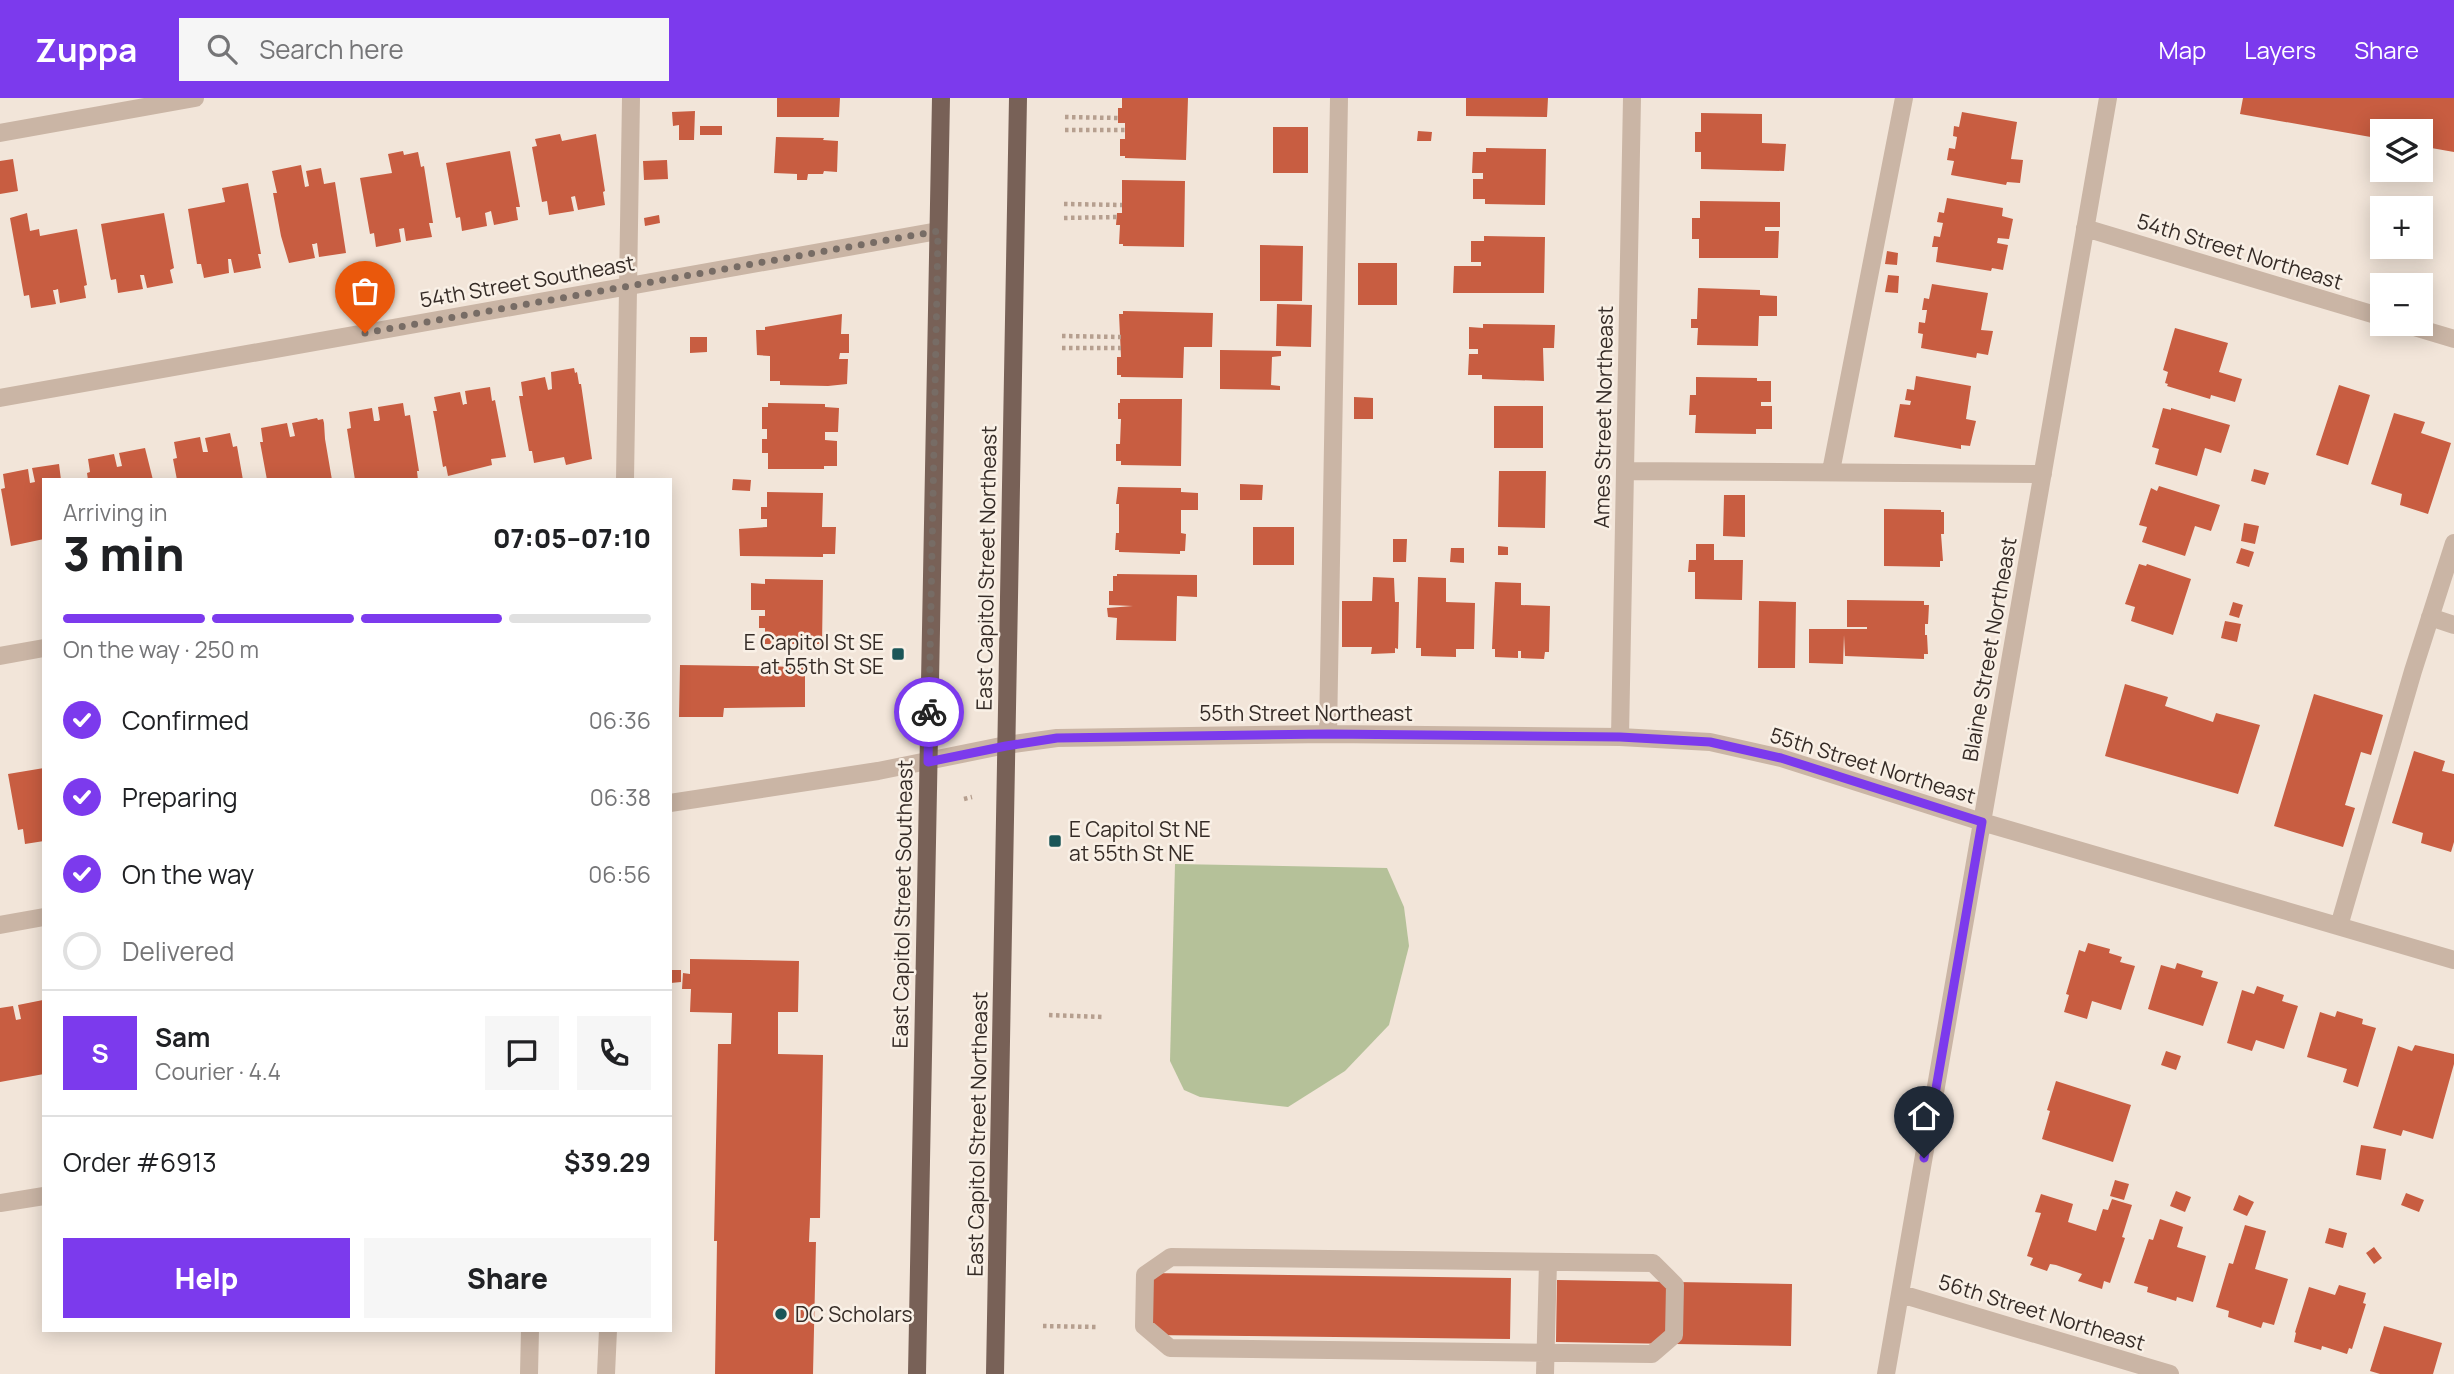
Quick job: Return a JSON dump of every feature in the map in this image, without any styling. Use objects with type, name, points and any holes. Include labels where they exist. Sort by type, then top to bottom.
[{"type":"main road","name":"East Capitol Street Southeast","points":[[916,1374],[941,98]]},
{"type":"main road","name":"East Capitol Street Northeast","points":[[995,1374],[1018,98]]},
{"type":"street","points":[[0,133],[195,98]]},
{"type":"street","points":[[625,478],[631,98]]},
{"type":"street","points":[[1328,734],[1339,98]]},
{"type":"street","name":"Ames Street Northeast","points":[[1620,737],[1632,98]]},
{"type":"street","points":[[1831,471],[1904,98]]},
{"type":"street","name":"Blaine Street Northeast","points":[[1886,1374],[2108,98]]},
{"type":"street","name":"54th Street Northeast","points":[[2085,228],[2370,313]]},
{"type":"street","name":"54th Street Southeast","points":[[0,398],[938,231]]},
{"type":"street","points":[[2433,333],[2454,339]]},
{"type":"street","points":[[1625,471],[2043,474]]},
{"type":"street","points":[[2339,926],[2454,543]]},
{"type":"street","points":[[2430,617],[2454,625]]},
{"type":"street","points":[[0,656],[42,648]]},
{"type":"street","name":"55th Street Northeast","points":[[672,803],[928,762],[1057,738],[1328,734],[1620,737],[1710,742],[1781,758],[1982,822],[2454,960]]},
{"type":"street","points":[[0,925],[42,917]]},
{"type":"street","points":[[0,1203],[42,1196]]},
{"type":"street","points":[[1171,1257],[1548,1262],[1653,1263],[1675,1285],[1674,1335],[1652,1354],[1170,1348],[1144,1326],[1145,1275],[1171,1257]]},
{"type":"street","points":[[1545,1374],[1548,1262]]},
{"type":"street","name":"56th Street Northeast","points":[[1900,1294],[2170,1374]]},
{"type":"street","points":[[529,1374],[530,1332]]},
{"type":"street","points":[[607,1374],[608,1332]]},
{"type":"path","points":[[1065,117],[1118,118]]},
{"type":"path","points":[[1065,130],[1125,130]]},
{"type":"path","points":[[1064,204],[1122,205]]},
{"type":"path","points":[[1064,218],[1116,217]]},
{"type":"path","points":[[1062,336],[1121,337]]},
{"type":"path","points":[[1062,348],[1121,348]]},
{"type":"path","points":[[964,799],[972,797]]},
{"type":"path","points":[[1049,1015],[1104,1017]]},
{"type":"path","points":[[1043,1326],[1096,1326]]},
{"type":"green space","points":[[1175,864],[1387,868],[1404,907],[1409,946],[1389,1025],[1345,1071],[1288,1107],[1200,1097],[1184,1090],[1170,1061]]},
{"type":"building","points":[[777,98],[840,98],[839,117],[777,117]]},
{"type":"building","points":[[1122,98],[1188,98],[1186,160],[1120,156],[1120,139],[1125,139],[1125,123],[1118,123],[1118,108],[1122,108]]},
{"type":"building","points":[[1466,98],[1548,98],[1547,117],[1466,116]]},
{"type":"building","points":[[2243,98],[2454,98],[2454,152],[2433,148],[2433,119],[2370,119],[2370,137],[2240,114]]},
{"type":"building","points":[[695,111],[694,140],[679,140],[679,125],[673,126],[672,112]]},
{"type":"building","points":[[1962,112],[2017,122],[2011,159],[2023,160],[2020,183],[2007,182],[2006,185],[1951,175],[1954,161],[1947,160],[1949,148],[1955,149],[1957,137],[1953,136],[1954,126],[1959,127]]},
{"type":"building","points":[[1701,113],[1762,114],[1762,143],[1786,144],[1784,171],[1701,169],[1701,152],[1695,152],[1695,132],[1701,132]]},
{"type":"building","points":[[700,126],[722,126],[722,135],[700,135]]},
{"type":"building","points":[[1273,127],[1308,127],[1308,173],[1273,173]]},
{"type":"building","points":[[1418,131],[1432,132],[1431,141],[1417,141]]},
{"type":"building","points":[[560,134],[562,141],[596,134],[605,205],[578,210],[575,196],[571,197],[574,211],[549,215],[547,201],[542,202],[532,147],[537,146],[535,139]]},
{"type":"building","points":[[776,137],[838,141],[837,172],[808,174],[807,180],[797,180],[797,174],[774,173]]},
{"type":"building","points":[[1486,148],[1546,149],[1545,205],[1485,204],[1485,199],[1473,199],[1473,179],[1483,179],[1483,173],[1472,173],[1473,152],[1486,152]]},
{"type":"building","points":[[403,151],[404,155],[418,152],[421,167],[424,166],[433,223],[429,223],[432,237],[406,241],[404,228],[399,229],[401,242],[376,247],[374,233],[370,234],[360,178],[392,173],[388,154]]},
{"type":"building","points":[[510,151],[520,207],[516,207],[518,220],[494,225],[491,211],[485,213],[487,226],[462,231],[460,217],[456,218],[446,163]]},
{"type":"building","points":[[13,159],[18,191],[0,194],[0,161]]},
{"type":"building","points":[[667,160],[668,179],[644,180],[643,161]]},
{"type":"building","points":[[301,165],[305,187],[309,186],[306,171],[321,168],[324,184],[335,182],[346,253],[319,257],[317,243],[312,244],[315,258],[289,263],[273,193],[277,193],[272,171]]},
{"type":"building","points":[[1122,180],[1185,181],[1184,247],[1119,244],[1120,225],[1116,225],[1117,213],[1122,213]]},
{"type":"building","points":[[248,183],[261,254],[258,254],[261,268],[234,273],[231,259],[228,259],[229,273],[204,278],[201,264],[197,264],[188,209],[225,202],[222,188]]},
{"type":"building","points":[[1947,198],[2003,208],[2002,216],[2013,219],[2009,239],[1998,238],[1997,243],[2008,245],[2003,270],[1992,268],[1991,271],[1936,262],[1938,247],[1932,247],[1934,236],[1940,237],[1943,223],[1937,222],[1939,212],[1944,213]]},
{"type":"building","points":[[1700,201],[1780,202],[1780,227],[1765,227],[1765,231],[1779,231],[1778,258],[1699,258],[1699,239],[1692,239],[1692,218],[1700,218]]},
{"type":"building","points":[[27,213],[30,231],[39,229],[40,236],[77,229],[87,285],[84,286],[86,298],[60,303],[58,289],[53,290],[56,304],[31,308],[29,295],[24,296],[10,218]]},
{"type":"building","points":[[164,213],[174,268],[170,270],[173,283],[147,288],[144,275],[140,275],[143,289],[118,293],[116,279],[111,280],[110,276],[101,224]]},
{"type":"building","points":[[659,215],[660,223],[645,226],[644,218]]},
{"type":"building","points":[[1484,236],[1545,237],[1544,293],[1453,293],[1454,266],[1481,266],[1481,262],[1471,262],[1471,241],[1484,241]]},
{"type":"building","points":[[1260,245],[1303,246],[1302,301],[1260,301]]},
{"type":"building","points":[[1887,251],[1898,253],[1897,265],[1885,264]]},
{"type":"building","points":[[1358,263],[1397,263],[1397,305],[1358,305]]},
{"type":"building","points":[[1888,275],[1899,276],[1898,293],[1885,292]]},
{"type":"building","points":[[1932,284],[1988,293],[1981,330],[1993,331],[1988,355],[1977,353],[1976,358],[1921,348],[1923,334],[1918,333],[1919,322],[1925,323],[1927,310],[1922,310],[1924,298],[1929,299]]},
{"type":"building","points":[[1698,288],[1760,290],[1760,295],[1777,296],[1777,316],[1759,316],[1758,346],[1697,345],[1698,328],[1691,328],[1691,319],[1697,319]]},
{"type":"building","points":[[1277,304],[1312,305],[1311,347],[1276,346]]},
{"type":"building","points":[[1123,311],[1213,313],[1212,347],[1184,347],[1183,378],[1121,377],[1117,375],[1117,357],[1121,357],[1119,314],[1123,314]]},
{"type":"building","points":[[842,314],[841,334],[849,334],[849,353],[840,353],[839,359],[848,359],[847,384],[780,385],[780,381],[770,381],[770,356],[757,355],[756,330]]},
{"type":"building","points":[[1483,324],[1555,325],[1554,348],[1543,348],[1544,381],[1482,379],[1482,375],[1468,375],[1469,354],[1478,354],[1478,349],[1469,349],[1469,327],[1483,328]]},
{"type":"building","points":[[2175,328],[2228,343],[2219,372],[2242,379],[2235,402],[2211,395],[2210,399],[2167,386],[2165,383],[2168,372],[2163,370]]},
{"type":"building","points":[[690,337],[707,337],[707,352],[690,353]]},
{"type":"building","points":[[1220,350],[1281,351],[1281,356],[1272,357],[1271,385],[1280,386],[1280,390],[1220,389]]},
{"type":"building","points":[[574,368],[581,384],[592,459],[566,465],[564,457],[534,463],[532,451],[529,451],[519,396],[523,396],[521,382],[545,377],[548,390],[552,389],[551,372]]},
{"type":"building","points":[[1916,376],[1971,386],[1966,419],[1976,421],[1970,446],[1961,445],[1961,449],[1894,437],[1900,404],[1910,405],[1911,401],[1905,400],[1907,389],[1914,390]]},
{"type":"building","points":[[1696,377],[1757,378],[1757,381],[1771,381],[1771,402],[1761,402],[1761,406],[1772,406],[1772,429],[1756,429],[1756,434],[1695,433],[1696,415],[1689,415],[1690,395],[1696,395]]},
{"type":"building","points":[[2339,385],[2370,395],[2348,465],[2316,455]]},
{"type":"building","points":[[490,387],[506,457],[491,459],[492,465],[448,476],[446,466],[443,467],[433,411],[437,411],[434,397],[460,392],[463,405],[467,404],[465,391]]},
{"type":"building","points":[[1354,397],[1373,398],[1373,419],[1354,419]]},
{"type":"building","points":[[1120,399],[1182,399],[1181,466],[1121,465],[1121,461],[1116,461],[1116,444],[1120,444]]},
{"type":"building","points":[[403,403],[405,416],[410,415],[418,478],[355,478],[347,429],[351,428],[349,412],[372,408],[374,421],[378,421],[378,407]]},
{"type":"building","points":[[768,403],[825,404],[825,407],[839,408],[838,432],[825,432],[825,440],[837,441],[837,466],[824,466],[824,469],[768,469],[768,453],[762,453],[762,439],[767,439],[767,429],[762,429],[762,407],[768,407]]},
{"type":"building","points":[[1494,406],[1543,406],[1543,448],[1494,448]]},
{"type":"building","points":[[2163,408],[2230,425],[2221,453],[2205,448],[2197,476],[2155,464],[2159,449],[2152,447]]},
{"type":"building","points":[[2394,413],[2425,422],[2421,433],[2451,443],[2428,514],[2400,505],[2402,494],[2371,484]]},
{"type":"building","points":[[323,419],[332,478],[267,478],[260,442],[263,442],[261,428],[287,423],[290,437],[295,436],[292,423]]},
{"type":"building","points":[[230,433],[233,447],[237,446],[243,478],[177,478],[173,459],[177,458],[174,442],[200,437],[203,452],[208,452],[205,438]]},
{"type":"building","points":[[145,448],[152,478],[88,478],[87,473],[90,472],[88,459],[114,454],[117,467],[122,466],[119,453]]},
{"type":"building","points":[[59,464],[61,478],[42,478],[42,539],[11,546],[1,489],[5,488],[3,474],[28,469],[30,483],[35,482],[32,468]]},
{"type":"building","points":[[2254,469],[2269,473],[2265,485],[2251,481]]},
{"type":"building","points":[[1499,471],[1546,471],[1545,528],[1498,527]]},
{"type":"building","points":[[733,479],[751,480],[750,491],[732,490]]},
{"type":"building","points":[[1240,484],[1263,485],[1262,500],[1240,500]]},
{"type":"building","points":[[2159,486],[2220,505],[2211,531],[2195,526],[2185,556],[2142,542],[2147,527],[2139,525],[2151,488],[2157,491]]},
{"type":"building","points":[[1118,487],[1181,488],[1181,492],[1198,493],[1198,510],[1181,510],[1181,533],[1186,534],[1185,551],[1180,551],[1180,554],[1115,550],[1116,533],[1119,533],[1119,504],[1116,504]]},
{"type":"building","points":[[767,492],[823,493],[822,527],[836,527],[835,554],[823,554],[823,557],[740,556],[739,529],[767,527],[767,519],[761,519],[761,507],[767,507]]},
{"type":"building","points":[[1724,495],[1745,495],[1745,537],[1723,536]]},
{"type":"building","points":[[1884,509],[1944,512],[1944,534],[1941,534],[1943,561],[1940,561],[1940,567],[1884,566]]},
{"type":"building","points":[[2244,523],[2259,526],[2255,544],[2241,541]]},
{"type":"building","points":[[1253,527],[1294,527],[1294,565],[1253,565]]},
{"type":"building","points":[[1393,539],[1407,539],[1406,562],[1393,562]]},
{"type":"building","points":[[1696,544],[1714,544],[1714,560],[1743,560],[1742,600],[1695,599],[1695,572],[1688,572],[1689,560],[1696,560]]},
{"type":"building","points":[[1498,546],[1508,547],[1508,555],[1498,555]]},
{"type":"building","points":[[1451,548],[1464,548],[1464,563],[1450,562]]},
{"type":"building","points":[[2241,548],[2254,552],[2249,567],[2236,563]]},
{"type":"building","points":[[2139,564],[2147,564],[2191,579],[2173,635],[2131,621],[2135,607],[2125,604]]},
{"type":"building","points":[[1197,575],[1197,597],[1177,596],[1176,641],[1116,640],[1117,618],[1108,617],[1107,608],[1133,606],[1109,605],[1109,591],[1113,591],[1113,576]]},
{"type":"building","points":[[1373,577],[1394,578],[1395,602],[1399,602],[1398,649],[1395,648],[1395,653],[1371,654],[1372,647],[1342,647],[1342,601],[1372,601]]},
{"type":"building","points":[[1418,577],[1446,578],[1446,602],[1475,603],[1474,649],[1456,649],[1456,657],[1421,656],[1421,648],[1416,648]]},
{"type":"building","points":[[765,579],[823,580],[822,644],[765,644],[765,628],[759,628],[759,616],[765,616],[765,610],[751,610],[751,583],[765,584]]},
{"type":"building","points":[[1495,582],[1521,583],[1521,605],[1550,606],[1549,652],[1545,652],[1544,659],[1521,658],[1521,651],[1518,651],[1518,658],[1495,657],[1495,649],[1492,649]]},
{"type":"building","points":[[1847,600],[1924,601],[1924,605],[1929,605],[1928,624],[1925,624],[1928,654],[1924,654],[1924,659],[1845,656],[1844,635],[1843,664],[1809,663],[1809,629],[1867,629],[1847,627]]},
{"type":"building","points":[[1759,601],[1796,602],[1795,668],[1758,668]]},
{"type":"building","points":[[2233,602],[2243,605],[2239,618],[2229,615]]},
{"type":"building","points":[[2225,621],[2241,624],[2237,642],[2221,638]]},
{"type":"building","points":[[680,665],[805,667],[805,707],[724,708],[723,717],[679,717]]},
{"type":"building","points":[[2125,684],[2168,697],[2165,706],[2213,722],[2216,713],[2260,725],[2238,794],[2105,756]]},
{"type":"building","points":[[2314,694],[2383,715],[2371,755],[2361,752],[2345,805],[2355,808],[2343,847],[2274,826]]},
{"type":"building","points":[[2414,751],[2445,761],[2442,771],[2454,774],[2454,842],[2451,852],[2421,843],[2423,833],[2392,823]]},
{"type":"building","points":[[42,768],[42,841],[25,844],[23,829],[18,830],[8,774]]},
{"type":"building","points":[[2088,943],[2110,949],[2109,953],[2122,957],[2120,962],[2135,966],[2121,1010],[2092,1001],[2087,1019],[2064,1012],[2069,995],[2066,994],[2079,950],[2085,952]]},
{"type":"building","points":[[690,959],[799,961],[798,1012],[778,1012],[778,1054],[823,1055],[820,1218],[810,1218],[809,1242],[816,1242],[813,1374],[715,1374],[717,1241],[714,1241],[718,1044],[731,1044],[732,1013],[690,1012],[691,989],[682,989],[683,973],[690,974]]},
{"type":"building","points":[[2177,963],[2203,971],[2201,977],[2218,982],[2203,1026],[2148,1009],[2161,965],[2175,969]]},
{"type":"building","points":[[672,970],[681,970],[681,982],[672,983]]},
{"type":"building","points":[[2257,986],[2284,995],[2282,1001],[2298,1006],[2284,1049],[2256,1040],[2252,1051],[2227,1043],[2242,990],[2254,994]]},
{"type":"building","points":[[42,1000],[42,1074],[0,1082],[0,1008],[13,1006],[16,1020],[21,1019],[18,1005]]},
{"type":"building","points":[[2337,1011],[2363,1019],[2362,1024],[2376,1028],[2358,1087],[2343,1082],[2347,1069],[2307,1057],[2320,1012],[2335,1017]]},
{"type":"building","points":[[2415,1045],[2454,1054],[2454,1064],[2433,1139],[2403,1130],[2401,1136],[2373,1128],[2398,1046],[2412,1051]]},
{"type":"building","points":[[2166,1051],[2181,1056],[2176,1070],[2161,1065]]},
{"type":"building","points":[[2056,1081],[2131,1105],[2113,1162],[2042,1139]]},
{"type":"building","points":[[2361,1145],[2386,1149],[2381,1180],[2356,1175]]},
{"type":"building","points":[[2115,1180],[2129,1184],[2124,1200],[2110,1196]]},
{"type":"building","points":[[2176,1191],[2191,1197],[2185,1212],[2170,1206]]},
{"type":"building","points":[[2406,1193],[2424,1200],[2419,1212],[2401,1205]]},
{"type":"building","points":[[2041,1194],[2073,1204],[2068,1222],[2096,1231],[2103,1209],[2108,1210],[2112,1199],[2132,1205],[2122,1237],[2125,1238],[2110,1283],[2104,1281],[2102,1289],[2078,1281],[2082,1274],[2056,1265],[2050,1264],[2047,1271],[2030,1265],[2033,1258],[2027,1256],[2041,1213],[2035,1212]]},
{"type":"building","points":[[2239,1195],[2254,1202],[2247,1216],[2233,1210]]},
{"type":"building","points":[[2160,1219],[2183,1227],[2177,1247],[2206,1256],[2193,1302],[2177,1297],[2176,1301],[2147,1292],[2148,1287],[2134,1283],[2149,1239],[2153,1240]]},
{"type":"building","points":[[2245,1225],[2266,1231],[2255,1269],[2288,1279],[2274,1325],[2263,1322],[2261,1328],[2228,1317],[2229,1311],[2216,1307],[2229,1263],[2233,1264]]},
{"type":"building","points":[[2329,1228],[2347,1233],[2343,1248],[2325,1243]]},
{"type":"building","points":[[2374,1247],[2382,1258],[2374,1264],[2366,1253]]},
{"type":"building","points":[[1149,1273],[1511,1278],[1510,1339],[1148,1335]]},
{"type":"building","points":[[1557,1280],[1792,1284],[1791,1346],[1556,1342]]},
{"type":"building","points":[[2339,1285],[2366,1293],[2363,1303],[2366,1304],[2352,1349],[2349,1348],[2347,1354],[2322,1346],[2321,1350],[2294,1342],[2309,1287],[2335,1295]]},
{"type":"building","points":[[2384,1326],[2442,1343],[2433,1374],[2380,1374],[2370,1371]]},
{"type":"way so far","points":[[365,333],[938,231],[929,712]]},
{"type":"place","name":"E Capitol St SE at 55th St SE","points":[[898,654]]},
{"type":"place","name":"E Capitol St NE at 55th St NE","points":[[1055,841]]},
{"type":"place","name":"DC Scholars","points":[[781,1314]]},
{"type":"route","points":[[929,712],[928,762],[1057,738],[1328,734],[1620,737],[1710,742],[1781,758],[1982,822],[1924,1158]]}]
